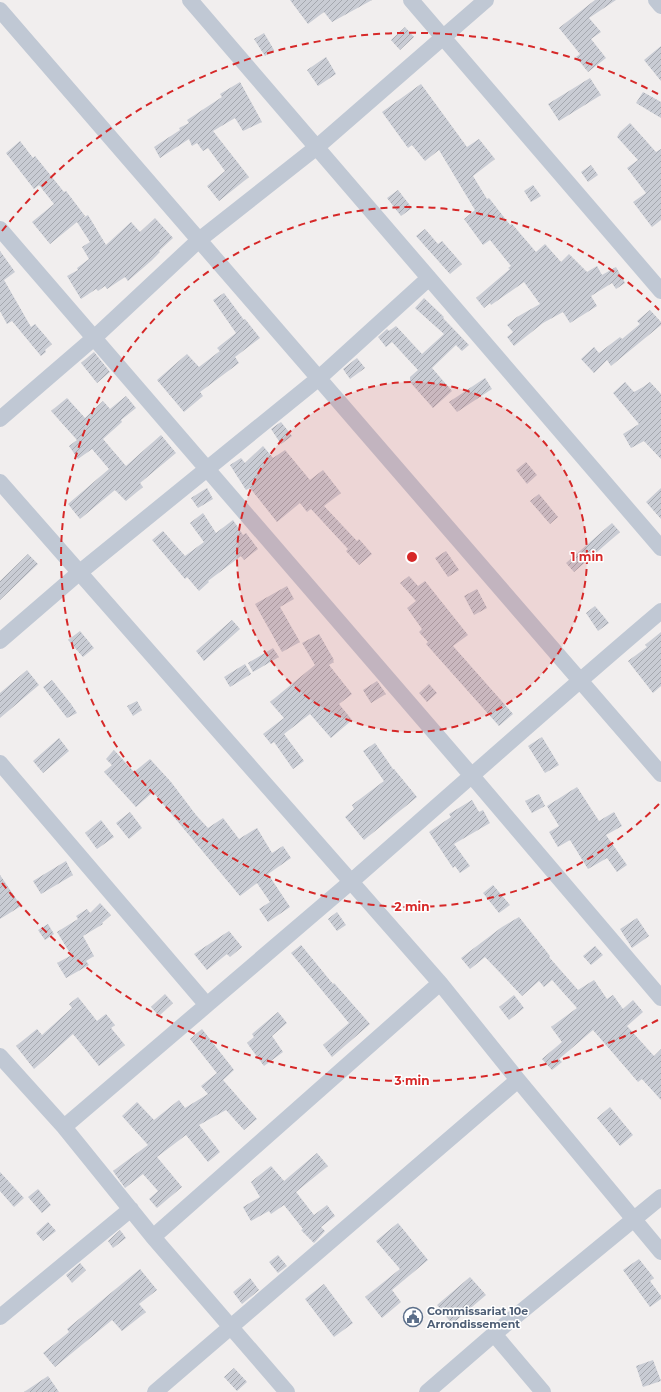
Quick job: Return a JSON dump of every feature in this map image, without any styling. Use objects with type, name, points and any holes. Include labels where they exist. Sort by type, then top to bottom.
[{"type":"street","points":[[190,0],[661,548]]},
{"type":"street","points":[[411,0],[661,292]]},
{"type":"street","points":[[0,419],[94,338],[199,240],[317,147],[486,0]]},
{"type":"street","points":[[656,0],[661,6]]},
{"type":"street","points":[[0,10],[661,774]]},
{"type":"street","points":[[0,229],[472,776],[661,998]]},
{"type":"street","points":[[0,641],[80,572],[208,470],[319,378],[429,278]]},
{"type":"street","points":[[0,482],[440,983],[518,1080],[661,1252]]},
{"type":"street","points":[[64,1127],[206,1004],[351,882],[580,679],[661,611]]},
{"type":"street","points":[[0,763],[206,1004]]},
{"type":"street","points":[[153,1237],[440,983]]},
{"type":"street","points":[[0,1056],[5,1073],[64,1127],[153,1237],[287,1392]]},
{"type":"street","points":[[155,1392],[518,1080]]},
{"type":"street","points":[[426,1392],[494,1334],[661,1198]]},
{"type":"street","points":[[0,1317],[131,1209]]},
{"type":"street","points":[[494,1334],[543,1392]]},
{"type":"building","points":[[290,0],[372,0],[332,22],[324,12],[308,24]]},
{"type":"building","points":[[595,0],[616,0],[589,18],[601,32],[591,39],[606,58],[588,72],[576,57],[580,54],[559,28]]},
{"type":"building","points":[[405,27],[414,37],[400,50],[391,40]]},
{"type":"building","points":[[264,33],[274,50],[265,56],[254,39]]},
{"type":"building","points":[[661,46],[661,81],[644,60]]},
{"type":"building","points":[[326,57],[336,74],[318,86],[307,70]]},
{"type":"building","points":[[590,78],[601,95],[559,121],[548,104]]},
{"type":"building","points":[[240,82],[262,122],[243,131],[235,118],[213,131],[249,177],[219,201],[207,186],[225,171],[208,148],[203,151],[197,143],[192,146],[189,139],[160,158],[154,147],[180,130],[179,128],[189,123],[187,120],[222,97],[220,94]]},
{"type":"building","points":[[421,84],[467,147],[479,139],[495,159],[473,176],[487,199],[489,198],[510,225],[512,224],[536,252],[545,244],[561,262],[569,254],[587,272],[597,266],[602,275],[616,267],[625,283],[616,289],[612,283],[591,296],[597,306],[570,323],[563,312],[543,323],[514,346],[507,337],[513,332],[507,325],[517,317],[540,304],[524,282],[491,305],[490,303],[484,308],[476,298],[510,269],[508,268],[511,266],[490,240],[483,245],[464,219],[475,210],[439,150],[425,161],[412,145],[408,148],[382,112]]},
{"type":"building","points":[[643,92],[661,102],[661,118],[636,103]]},
{"type":"building","points":[[630,123],[656,152],[661,149],[661,220],[652,227],[633,202],[646,193],[627,168],[638,160],[617,137],[620,132]]},
{"type":"building","points":[[20,141],[33,158],[35,156],[64,192],[66,191],[85,216],[81,219],[88,215],[106,245],[131,222],[140,232],[155,218],[173,238],[151,261],[128,281],[125,277],[107,289],[105,286],[98,291],[96,289],[81,299],[67,276],[78,270],[77,268],[89,259],[82,247],[90,242],[77,222],[50,244],[32,222],[54,204],[39,185],[34,189],[6,153]]},
{"type":"building","points":[[591,165],[598,175],[588,182],[581,172]]},
{"type":"building","points":[[533,185],[541,196],[531,202],[524,191]]},
{"type":"building","points":[[398,190],[412,208],[401,216],[387,198]]},
{"type":"building","points":[[425,229],[438,244],[442,241],[462,264],[450,274],[416,236]]},
{"type":"building","points":[[0,251],[15,272],[4,280],[31,327],[35,324],[52,344],[41,356],[12,321],[7,324],[0,311]]},
{"type":"building","points":[[224,293],[244,320],[245,319],[260,338],[235,357],[239,363],[200,392],[203,396],[184,412],[157,380],[187,354],[199,367],[220,351],[217,348],[236,333],[213,300]]},
{"type":"building","points":[[424,298],[444,317],[443,318],[469,345],[462,351],[456,345],[432,368],[452,391],[433,408],[410,382],[410,377],[418,370],[392,342],[386,347],[378,337],[387,329],[389,331],[396,326],[422,354],[444,334],[415,308]]},
{"type":"building","points":[[650,310],[661,322],[661,325],[611,366],[607,360],[594,373],[581,359],[594,347],[599,353],[620,337],[622,339],[640,324],[637,321]]},
{"type":"building","points":[[94,352],[110,372],[97,383],[81,363]]},
{"type":"building","points":[[357,358],[365,368],[350,379],[343,369]]},
{"type":"building","points":[[485,378],[492,389],[457,412],[449,402]]},
{"type":"building","points":[[625,382],[634,392],[650,382],[661,394],[661,459],[644,441],[631,448],[623,434],[639,424],[613,393]]},
{"type":"building","points":[[126,396],[136,408],[121,420],[122,422],[103,439],[126,466],[161,435],[176,453],[140,483],[143,487],[126,501],[115,490],[80,519],[68,504],[109,469],[92,449],[78,459],[69,446],[77,440],[51,411],[67,398],[85,418],[103,401],[110,409]]},
{"type":"building","points":[[281,422],[292,436],[281,444],[271,429]]},
{"type":"building","points":[[263,446],[273,458],[285,450],[310,480],[323,470],[341,493],[324,506],[357,541],[359,539],[372,554],[359,565],[346,551],[348,549],[311,509],[307,512],[300,503],[277,522],[250,488],[246,490],[230,465],[241,458],[245,463]]},
{"type":"building","points":[[526,462],[537,475],[527,484],[516,470]]},
{"type":"building","points":[[207,488],[213,499],[198,508],[191,498]]},
{"type":"building","points":[[661,488],[661,519],[646,502]]},
{"type":"building","points":[[539,494],[558,517],[550,524],[530,501]]},
{"type":"building","points":[[203,513],[216,533],[233,520],[243,535],[246,533],[258,549],[244,560],[241,556],[208,581],[209,582],[199,591],[187,577],[185,579],[152,540],[163,531],[185,556],[204,542],[190,523]]},
{"type":"building","points":[[612,523],[620,532],[574,572],[566,563]]},
{"type":"building","points":[[446,551],[459,570],[448,577],[435,558]]},
{"type":"building","points":[[28,554],[38,564],[0,600],[0,581]]},
{"type":"building","points":[[409,576],[418,586],[425,581],[468,635],[453,646],[513,714],[499,726],[426,644],[428,642],[419,632],[422,629],[407,608],[416,601],[400,583]]},
{"type":"building","points":[[287,586],[294,599],[280,607],[300,642],[282,652],[255,604]]},
{"type":"building","points":[[477,589],[487,608],[474,615],[464,596]]},
{"type":"building","points":[[595,606],[609,623],[598,631],[586,613]]},
{"type":"building","points":[[232,620],[240,629],[204,661],[196,651]]},
{"type":"building","points":[[80,631],[94,648],[83,657],[68,640]]},
{"type":"building","points":[[661,632],[661,686],[653,693],[628,661],[647,647],[645,645]]},
{"type":"building","points":[[319,634],[334,660],[334,662],[329,665],[352,694],[339,704],[352,720],[331,738],[310,714],[284,734],[304,761],[293,769],[274,742],[271,744],[263,734],[284,718],[270,702],[315,665],[302,643]]},
{"type":"building","points":[[273,648],[279,657],[253,672],[248,663]]},
{"type":"building","points":[[245,664],[251,674],[230,687],[224,677]]},
{"type":"building","points":[[27,670],[39,685],[0,718],[0,693]]},
{"type":"building","points":[[52,680],[77,713],[67,718],[43,687]]},
{"type":"building","points":[[377,681],[386,694],[371,703],[363,690]]},
{"type":"building","points":[[429,684],[437,693],[427,702],[419,693]]},
{"type":"building","points":[[137,701],[142,710],[133,716],[127,706]]},
{"type":"building","points":[[542,737],[559,765],[545,773],[528,746]]},
{"type":"building","points":[[59,738],[69,751],[43,773],[33,761]]},
{"type":"building","points":[[375,743],[393,769],[417,797],[364,840],[345,817],[354,809],[352,805],[384,781],[363,751]]},
{"type":"building","points":[[114,750],[134,772],[150,759],[171,782],[196,815],[208,828],[223,818],[239,839],[257,828],[272,853],[283,846],[291,858],[268,874],[290,907],[268,922],[259,909],[270,902],[257,883],[240,896],[153,792],[136,807],[104,772],[112,765],[106,759]]},
{"type":"building","points":[[577,787],[599,821],[614,812],[622,826],[606,835],[627,865],[617,872],[607,858],[588,869],[570,840],[558,847],[549,832],[559,826],[547,806]]},
{"type":"building","points":[[539,794],[545,806],[532,813],[525,801]]},
{"type":"building","points":[[472,800],[479,812],[483,810],[490,823],[454,844],[470,866],[460,873],[455,866],[453,868],[429,832],[451,817],[449,814]]},
{"type":"building","points":[[130,812],[142,828],[129,839],[116,823]]},
{"type":"building","points":[[101,820],[114,837],[97,849],[85,833]]},
{"type":"building","points":[[66,861],[73,875],[41,894],[33,881]]},
{"type":"building","points":[[0,875],[21,906],[0,919]]},
{"type":"building","points":[[493,885],[510,905],[499,913],[483,893]]},
{"type":"building","points":[[100,903],[111,915],[102,923],[103,924],[83,936],[94,956],[86,961],[89,965],[66,978],[57,963],[70,956],[70,953],[57,932],[78,919],[76,916],[87,909],[90,913]]},
{"type":"building","points":[[337,912],[346,925],[337,931],[328,919]]},
{"type":"building","points":[[519,917],[550,956],[549,957],[578,990],[594,980],[607,999],[613,995],[623,1009],[633,1000],[643,1012],[627,1026],[654,1056],[661,1049],[661,1100],[642,1079],[638,1082],[593,1030],[559,1059],[562,1062],[552,1070],[542,1059],[562,1042],[551,1027],[577,1008],[552,980],[544,987],[539,981],[522,996],[485,957],[470,969],[461,958],[502,927]]},
{"type":"building","points":[[637,918],[649,936],[632,948],[620,929]]},
{"type":"building","points":[[48,924],[54,934],[45,940],[38,930]]},
{"type":"building","points":[[229,931],[242,947],[230,957],[227,954],[207,970],[194,954]]},
{"type":"building","points":[[301,945],[333,984],[334,983],[370,1024],[332,1057],[323,1045],[349,1023],[291,953]]},
{"type":"building","points":[[595,946],[603,955],[591,965],[583,956]]},
{"type":"building","points":[[165,994],[173,1003],[159,1016],[151,1007]]},
{"type":"building","points":[[514,995],[524,1008],[509,1020],[499,1007]]},
{"type":"building","points":[[78,997],[97,1021],[106,1014],[115,1025],[111,1028],[125,1045],[99,1066],[73,1034],[34,1069],[16,1046],[37,1029],[42,1035],[72,1008],[69,1004]]},
{"type":"building","points":[[278,1012],[287,1023],[272,1036],[283,1052],[264,1066],[247,1043],[254,1037],[252,1034]]},
{"type":"building","points":[[202,1029],[234,1070],[223,1080],[257,1119],[244,1130],[226,1110],[199,1125],[220,1152],[208,1162],[186,1135],[157,1157],[182,1187],[157,1208],[149,1199],[158,1191],[143,1174],[125,1188],[113,1171],[148,1145],[122,1116],[137,1102],[154,1120],[179,1100],[185,1108],[208,1094],[201,1086],[217,1073],[190,1039]]},
{"type":"building","points":[[610,1107],[633,1135],[620,1146],[597,1118]]},
{"type":"building","points":[[317,1153],[328,1166],[296,1192],[314,1215],[327,1205],[335,1216],[321,1227],[325,1231],[315,1242],[314,1243],[301,1230],[303,1229],[284,1205],[271,1214],[269,1211],[251,1221],[243,1207],[260,1197],[251,1182],[271,1166],[284,1181]]},
{"type":"building","points":[[0,1172],[24,1198],[14,1207],[0,1191]]},
{"type":"building","points":[[38,1189],[51,1205],[42,1213],[28,1197]]},
{"type":"building","points":[[48,1222],[56,1231],[43,1241],[36,1233]]},
{"type":"building","points":[[398,1223],[428,1260],[392,1290],[401,1302],[382,1318],[365,1297],[400,1269],[376,1241]]},
{"type":"building","points":[[120,1230],[126,1238],[113,1248],[108,1241]]},
{"type":"building","points":[[278,1255],[287,1266],[278,1273],[269,1262]]},
{"type":"building","points":[[639,1259],[654,1278],[650,1281],[661,1296],[661,1299],[650,1307],[623,1270]]},
{"type":"building","points":[[80,1263],[86,1270],[72,1283],[66,1275]]},
{"type":"building","points":[[140,1269],[157,1290],[139,1304],[146,1312],[122,1331],[112,1320],[55,1367],[43,1353],[69,1332],[67,1329]]},
{"type":"building","points":[[470,1277],[486,1295],[452,1324],[437,1305]]},
{"type":"building","points":[[250,1278],[259,1290],[242,1304],[233,1292]]},
{"type":"building","points":[[324,1284],[353,1323],[334,1337],[305,1299]]},
{"type":"building","points":[[653,1360],[661,1381],[643,1387],[636,1366]]},
{"type":"building","points":[[234,1368],[247,1382],[237,1391],[224,1377]]},
{"type":"building","points":[[48,1376],[59,1392],[24,1392]]},
{"type":"place","name":"Commissariat 10e Arrondissement","points":[[413,1317]]}]
